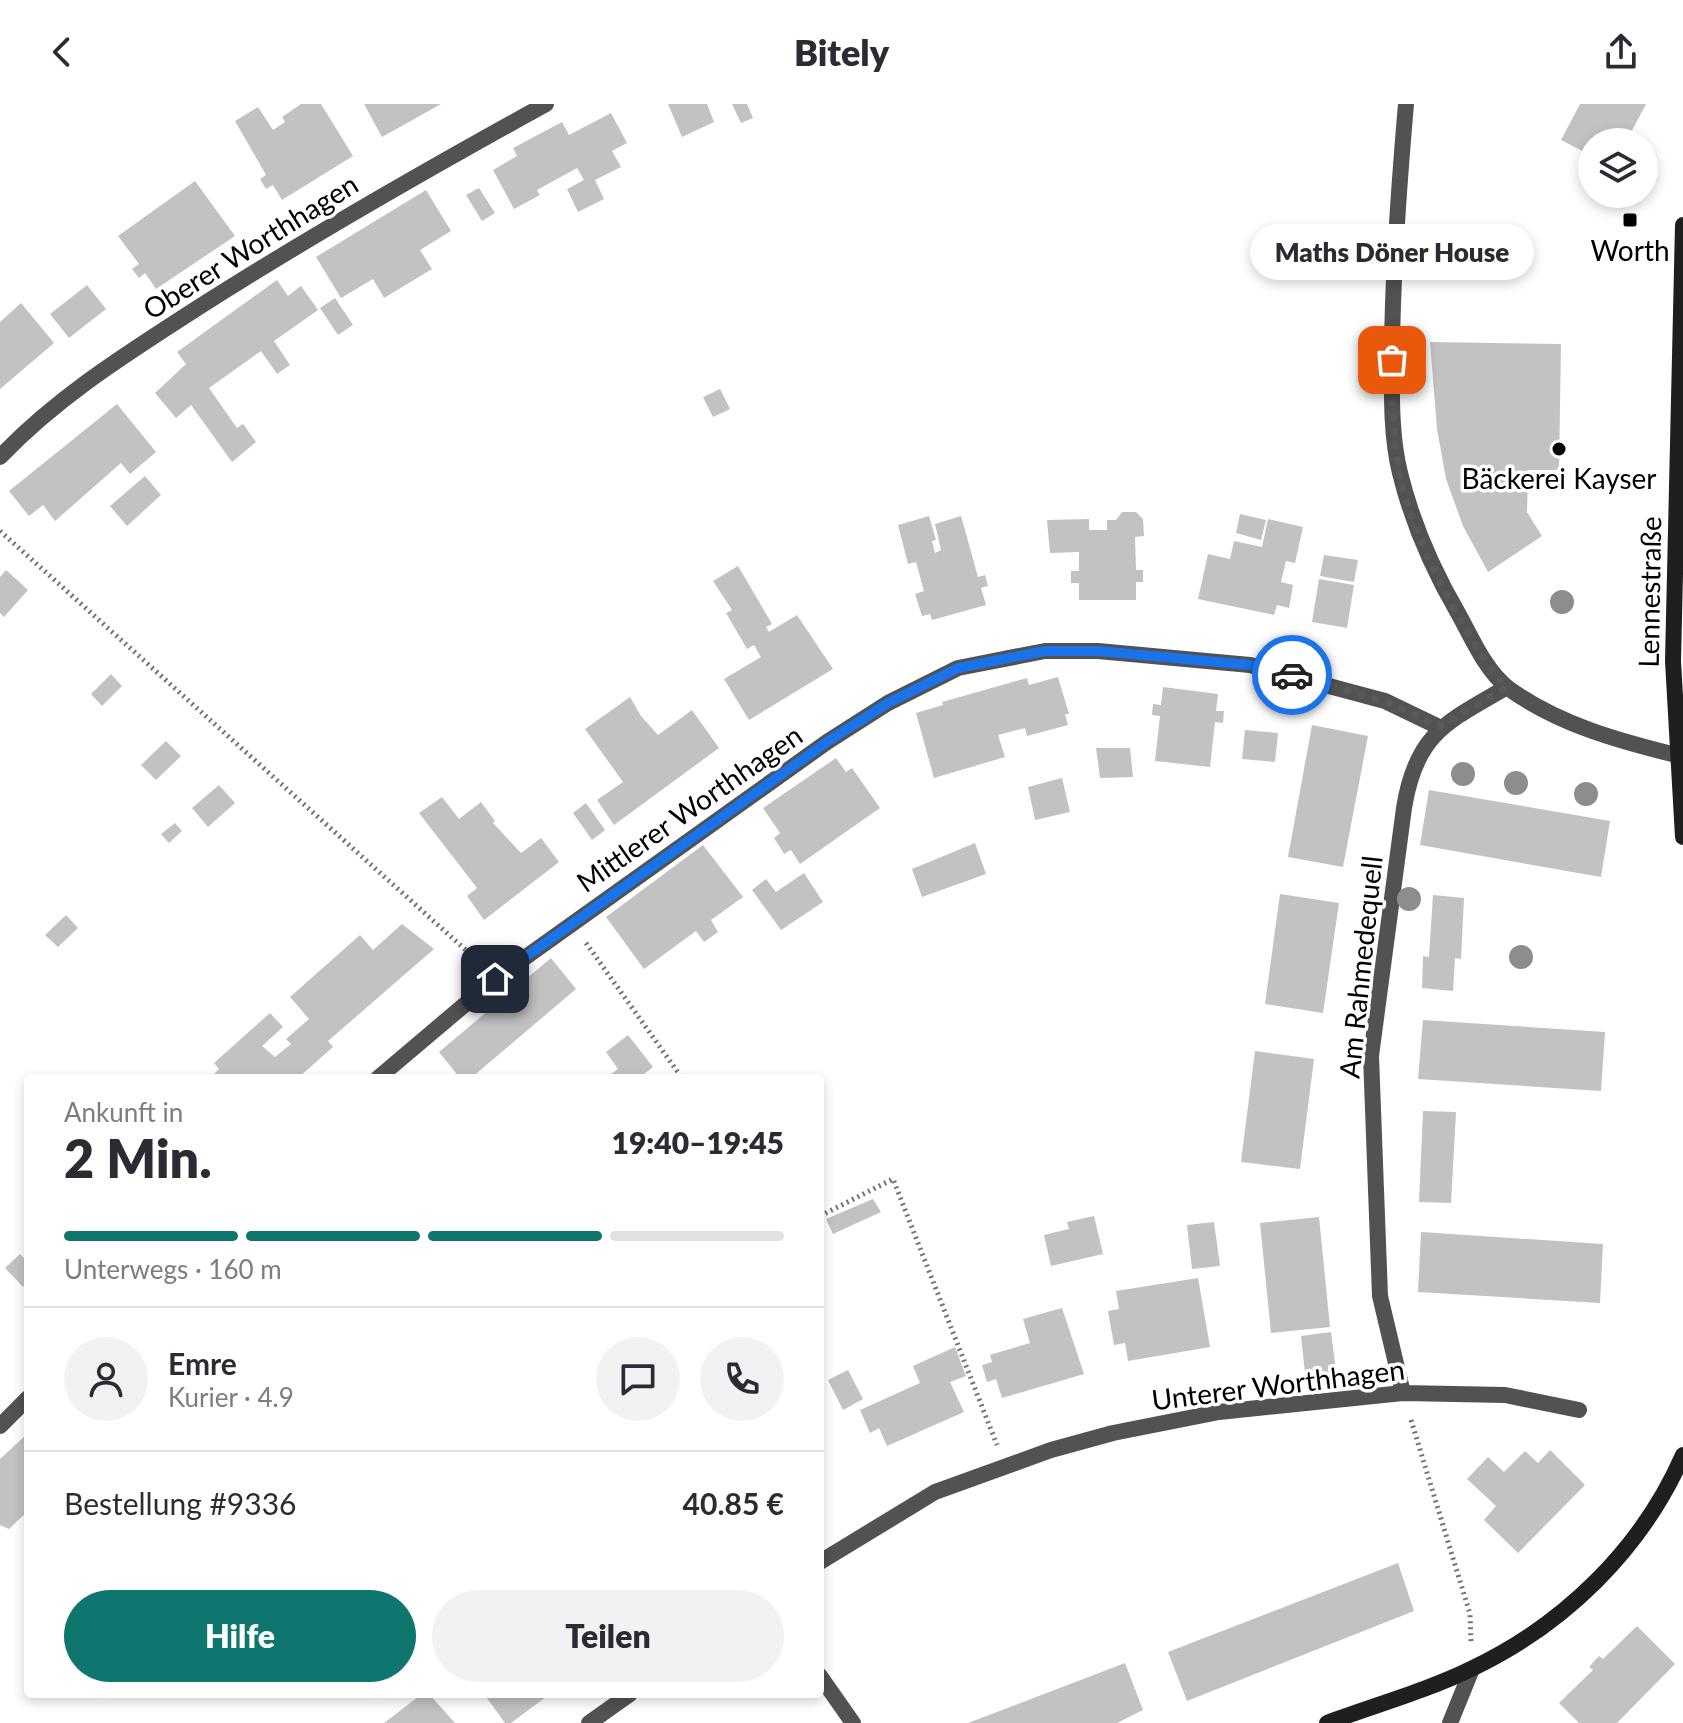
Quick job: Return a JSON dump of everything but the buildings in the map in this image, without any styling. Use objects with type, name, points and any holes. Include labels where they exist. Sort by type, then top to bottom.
[{"type":"main road","name":"Lennestraße","points":[[1683,225],[1674,567],[1676,755],[1683,837]]},
{"type":"main road","points":[[1327,1723],[1472,1669],[1547,1623],[1590,1589],[1630,1546],[1670,1484],[1683,1455]]},
{"type":"street","name":"Oberer Worthhagen","points":[[0,457],[31,425],[101,369],[323,227],[546,104]]},
{"type":"street","points":[[1406,104],[1393,308],[1392,386],[1399,470],[1411,510],[1441,583],[1487,665],[1507,687],[1559,718],[1627,743],[1676,755]]},
{"type":"street","name":"Mittlerer Worthhagen","points":[[383,1074],[495,979],[827,742],[888,703],[958,668],[1045,651],[1098,651],[1250,665],[1313,679],[1385,701],[1439,727]]},
{"type":"street","name":"Am Rahmedequell","points":[[1403,1393],[1380,1296],[1371,1056],[1409,777],[1439,727],[1507,687]]},
{"type":"street","name":"Unterer Worthhagen","points":[[824,1560],[935,1492],[1005,1466],[1113,1433],[1219,1412],[1403,1393],[1505,1395],[1579,1410]]},
{"type":"street","points":[[0,1426],[24,1402]]},
{"type":"street","points":[[1450,1723],[1472,1669]]},
{"type":"street","points":[[824,1682],[853,1723]]},
{"type":"street","points":[[589,1723],[624,1698]]},
{"type":"path","points":[[0,531],[451,934],[495,979]]},
{"type":"path","points":[[571,923],[679,1074]]},
{"type":"path","points":[[824,1214],[893,1179],[1005,1466]]},
{"type":"path","points":[[1403,1393],[1470,1614],[1472,1669]]},
{"type":"way so far","points":[[1292,675],[1385,701],[1439,727],[1507,687],[1487,665],[1441,583],[1411,510],[1399,470],[1392,360]]},
{"type":"place","name":"Worth","points":[[1630,220]]},
{"type":"place","name":"Maths Döner House","points":[[1392,360]]},
{"type":"place","name":"Bäckerei Kayser","points":[[1559,449]]},
{"type":"route","points":[[495,979],[827,742],[888,703],[958,668],[1045,651],[1098,651],[1250,665],[1292,675]]}]
